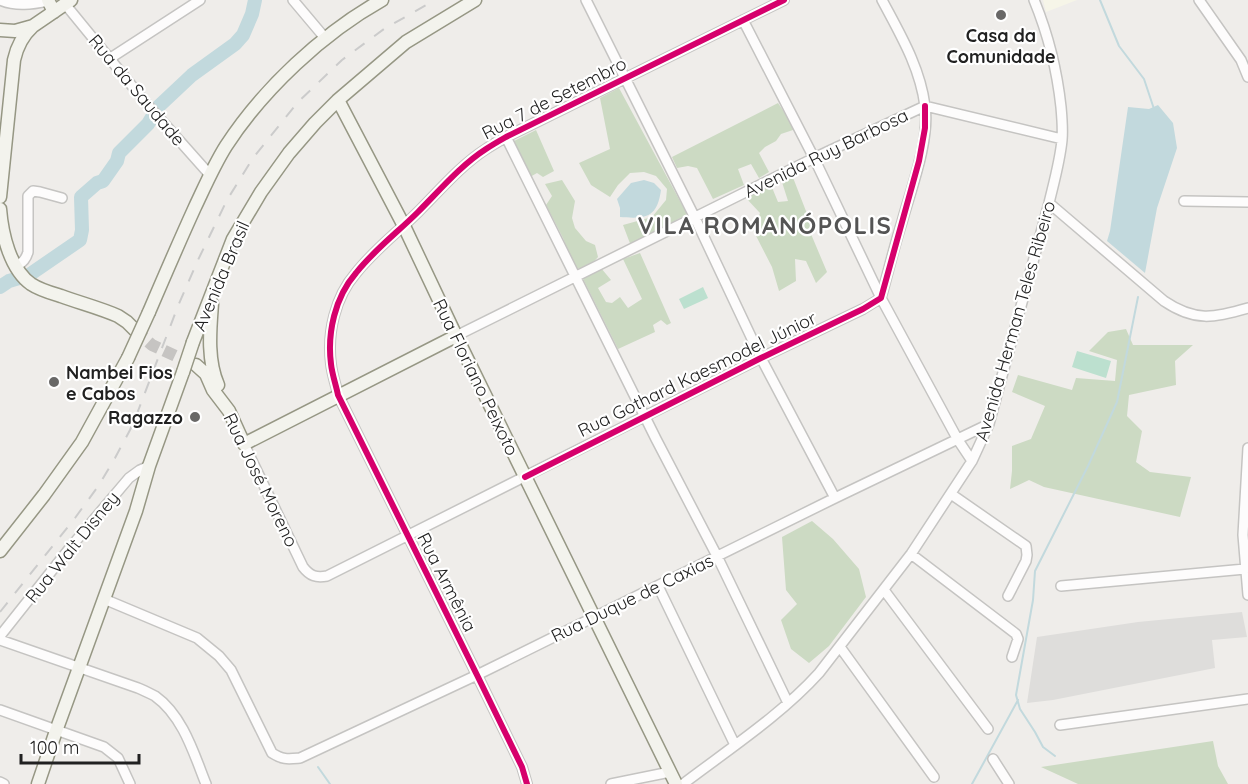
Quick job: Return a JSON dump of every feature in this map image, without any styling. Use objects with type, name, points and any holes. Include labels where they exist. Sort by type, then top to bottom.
[{"type":"main road","points":[[0,551],[82,442],[128,358],[210,175],[226,146],[278,82],[325,38],[382,0]]},
{"type":"main road","name":"Avenida Brasil","points":[[38,784],[136,511],[149,466],[193,342],[233,239],[261,192],[289,153],[338,100],[406,42],[475,0]]},
{"type":"main road","points":[[0,197],[14,60],[18,44],[50,4],[68,2]]},
{"type":"main road","points":[[14,60],[0,32],[33,26]]},
{"type":"main road","name":"Rua Floriano Peixoto","points":[[338,100],[404,226],[676,784]]},
{"type":"main road","points":[[0,209],[1,232],[20,272],[39,289],[118,316],[135,330]]},
{"type":"main road","points":[[213,291],[210,347],[215,378],[229,411]]},
{"type":"main road","name":"Avenida Ruy Barbosa","points":[[244,444],[456,336]]},
{"type":"main road","name":"Rua José Moreno","points":[[196,365],[206,374],[213,390],[229,411],[244,444]]},
{"type":"street","points":[[0,0],[19,4],[50,4]]},
{"type":"street","points":[[109,59],[200,0]]},
{"type":"street","points":[[293,0],[325,38]]},
{"type":"street","points":[[586,0],[695,218],[760,358],[835,498]]},
{"type":"street","name":"Rua 7 de Setembro","points":[[338,395],[331,365],[330,338],[342,294],[354,275],[369,258],[469,162],[506,137],[784,0]]},
{"type":"street","points":[[881,298],[919,161],[925,128],[925,106],[917,72],[882,0]]},
{"type":"street","name":"Avenida Herman Teles Ribeiro","points":[[683,784],[788,703],[819,673],[911,554],[972,461],[989,424],[1049,203],[1062,139],[1059,90],[1053,59],[1034,0]]},
{"type":"street","points":[[1199,0],[1244,61],[1248,77]]},
{"type":"street","name":"Rua da Saudade","points":[[68,2],[109,59],[210,175]]},
{"type":"street","points":[[743,20],[814,158],[881,298],[958,440],[972,461]]},
{"type":"street","points":[[925,106],[1062,139]]},
{"type":"street","name":"Avenida Ruy Barbosa","points":[[456,336],[814,158],[925,106]]},
{"type":"street","points":[[506,137],[717,556],[788,703]]},
{"type":"street","points":[[20,272],[28,252],[28,196],[33,191],[62,198]]},
{"type":"street","points":[[1184,201],[1248,202]]},
{"type":"street","points":[[1049,203],[1174,309],[1196,316],[1215,316],[1248,308]]},
{"type":"street","points":[[871,277],[884,274],[889,268]]},
{"type":"street","name":"Rua Gothard Kaesmodel Júnior","points":[[303,567],[309,575],[314,577],[327,576],[881,298]]},
{"type":"street","name":"Rua Armênia","points":[[338,395],[522,767],[527,784]]},
{"type":"street","name":"Rua Duque de Caxias","points":[[104,599],[197,638],[219,656],[231,670],[272,753],[279,758],[300,758],[477,675],[989,424]]},
{"type":"street","name":"Rua José Moreno","points":[[244,444],[303,567]]},
{"type":"street","points":[[1248,448],[1243,535],[1248,595]]},
{"type":"street","name":"Rua Walt Disney","points":[[0,638],[69,549],[129,478],[149,466]]},
{"type":"street","points":[[951,494],[1026,546],[1026,561],[1008,596]]},
{"type":"street","points":[[911,554],[1016,634],[1018,639],[1012,657]]},
{"type":"street","points":[[1061,586],[1245,569]]},
{"type":"street","points":[[658,586],[735,745]]},
{"type":"street","points":[[884,590],[988,729]]},
{"type":"street","points":[[0,638],[138,687],[154,696],[163,703],[184,731],[206,784]]},
{"type":"street","points":[[840,647],[934,777]]},
{"type":"street","points":[[1060,725],[1248,699]]},
{"type":"street","points":[[0,710],[104,747],[118,758],[130,784]]},
{"type":"street","points":[[993,759],[1009,784]]},
{"type":"street","points":[[611,784],[670,772]]},
{"type":"shaded area","points":[[1043,0],[1077,0],[1046,12]]},
{"type":"shaded area","points":[[1242,612],[1247,637],[1212,640],[1215,668],[1053,700],[1027,703],[1037,637],[1138,622]]},
{"type":"green space","points":[[619,88],[687,214],[631,246],[623,225],[652,217],[666,200],[667,189],[656,176],[644,172],[630,173],[610,197],[591,185],[579,163],[610,149],[600,98]]},
{"type":"green space","points":[[778,103],[796,129],[781,134],[776,141],[759,153],[769,172],[759,178],[751,164],[738,169],[744,185],[713,199],[697,168],[688,166],[677,168],[672,157]]},
{"type":"green space","points":[[536,130],[554,171],[543,177],[537,173],[530,177],[514,141]]},
{"type":"green space","points":[[792,175],[811,224],[811,234],[827,272],[816,283],[806,261],[795,259],[796,281],[779,291],[772,267],[753,230],[760,213],[745,197],[771,185],[778,202],[788,201],[781,179]]},
{"type":"green space","points":[[562,180],[575,201],[572,218],[575,228],[586,241],[595,245],[598,257],[590,266],[577,269],[546,205],[552,196],[545,184]]},
{"type":"green space","points":[[640,253],[671,323],[667,325],[661,320],[653,325],[655,332],[618,349],[583,279],[601,268],[611,280],[598,288],[606,302],[612,303],[620,297],[628,308],[642,299],[623,259]]},
{"type":"green space","points":[[703,287],[708,298],[684,309],[679,299]]},
{"type":"green space","points":[[1126,329],[1133,345],[1193,345],[1175,361],[1176,385],[1129,395],[1127,416],[1142,431],[1136,462],[1150,472],[1191,477],[1180,517],[1044,487],[1029,480],[1010,489],[1012,446],[1031,439],[1045,406],[1012,392],[1018,375],[1072,390],[1076,378],[1115,381],[1117,360],[1089,351],[1108,332]]},
{"type":"green space","points":[[1077,351],[1111,361],[1106,378],[1072,367]]},
{"type":"green space","points":[[812,521],[833,539],[859,569],[866,597],[829,646],[809,663],[791,649],[781,620],[797,604],[786,590],[782,537]]},
{"type":"green space","points":[[1213,741],[1218,766],[1228,784],[1078,784],[1041,767]]},
{"type":"water","points":[[1158,105],[1173,123],[1177,148],[1157,208],[1145,273],[1107,241],[1128,107],[1149,109]]},
{"type":"water","points":[[644,180],[654,183],[661,190],[657,206],[649,215],[643,217],[620,217],[617,199],[631,183]]},
{"type":"waterway","points":[[0,287],[9,281],[29,275],[80,240],[81,197],[97,183],[103,181],[117,161],[119,153],[148,124],[159,106],[192,75],[235,44],[243,35],[255,0]]},
{"type":"waterway","points":[[1100,0],[1119,46],[1144,79],[1154,109]]},
{"type":"waterway","points":[[1055,756],[1043,747],[1020,709],[1016,695],[1033,600],[1035,571],[1088,466],[1117,402],[1138,297]]},
{"type":"waterway","points":[[972,784],[1018,700]]},
{"type":"waterway","points":[[318,767],[330,784]]},
{"type":"tunnel","points":[[135,330],[152,345],[195,365]]},
{"type":"railway","points":[[0,612],[75,518],[115,458],[138,411],[198,260],[227,200],[253,158],[298,102],[342,60],[384,29],[435,0]]},
{"type":"cycle path","points":[[527,784],[522,767],[338,395],[330,352],[334,316],[349,283],[370,257],[477,155],[506,137],[784,0]]},
{"type":"cycle path","points":[[525,477],[881,298],[919,161],[925,128],[925,106]]},
{"type":"place","name":"Casa da Comunidade","points":[[1001,15]]},
{"type":"place","name":"Nambei Fios e Cabos","points":[[54,382]]},
{"type":"place","name":"Ragazzo","points":[[195,417]]},
{"type":"district","name":"VILA ROMANÓPOLIS","points":[[765,225]]}]
